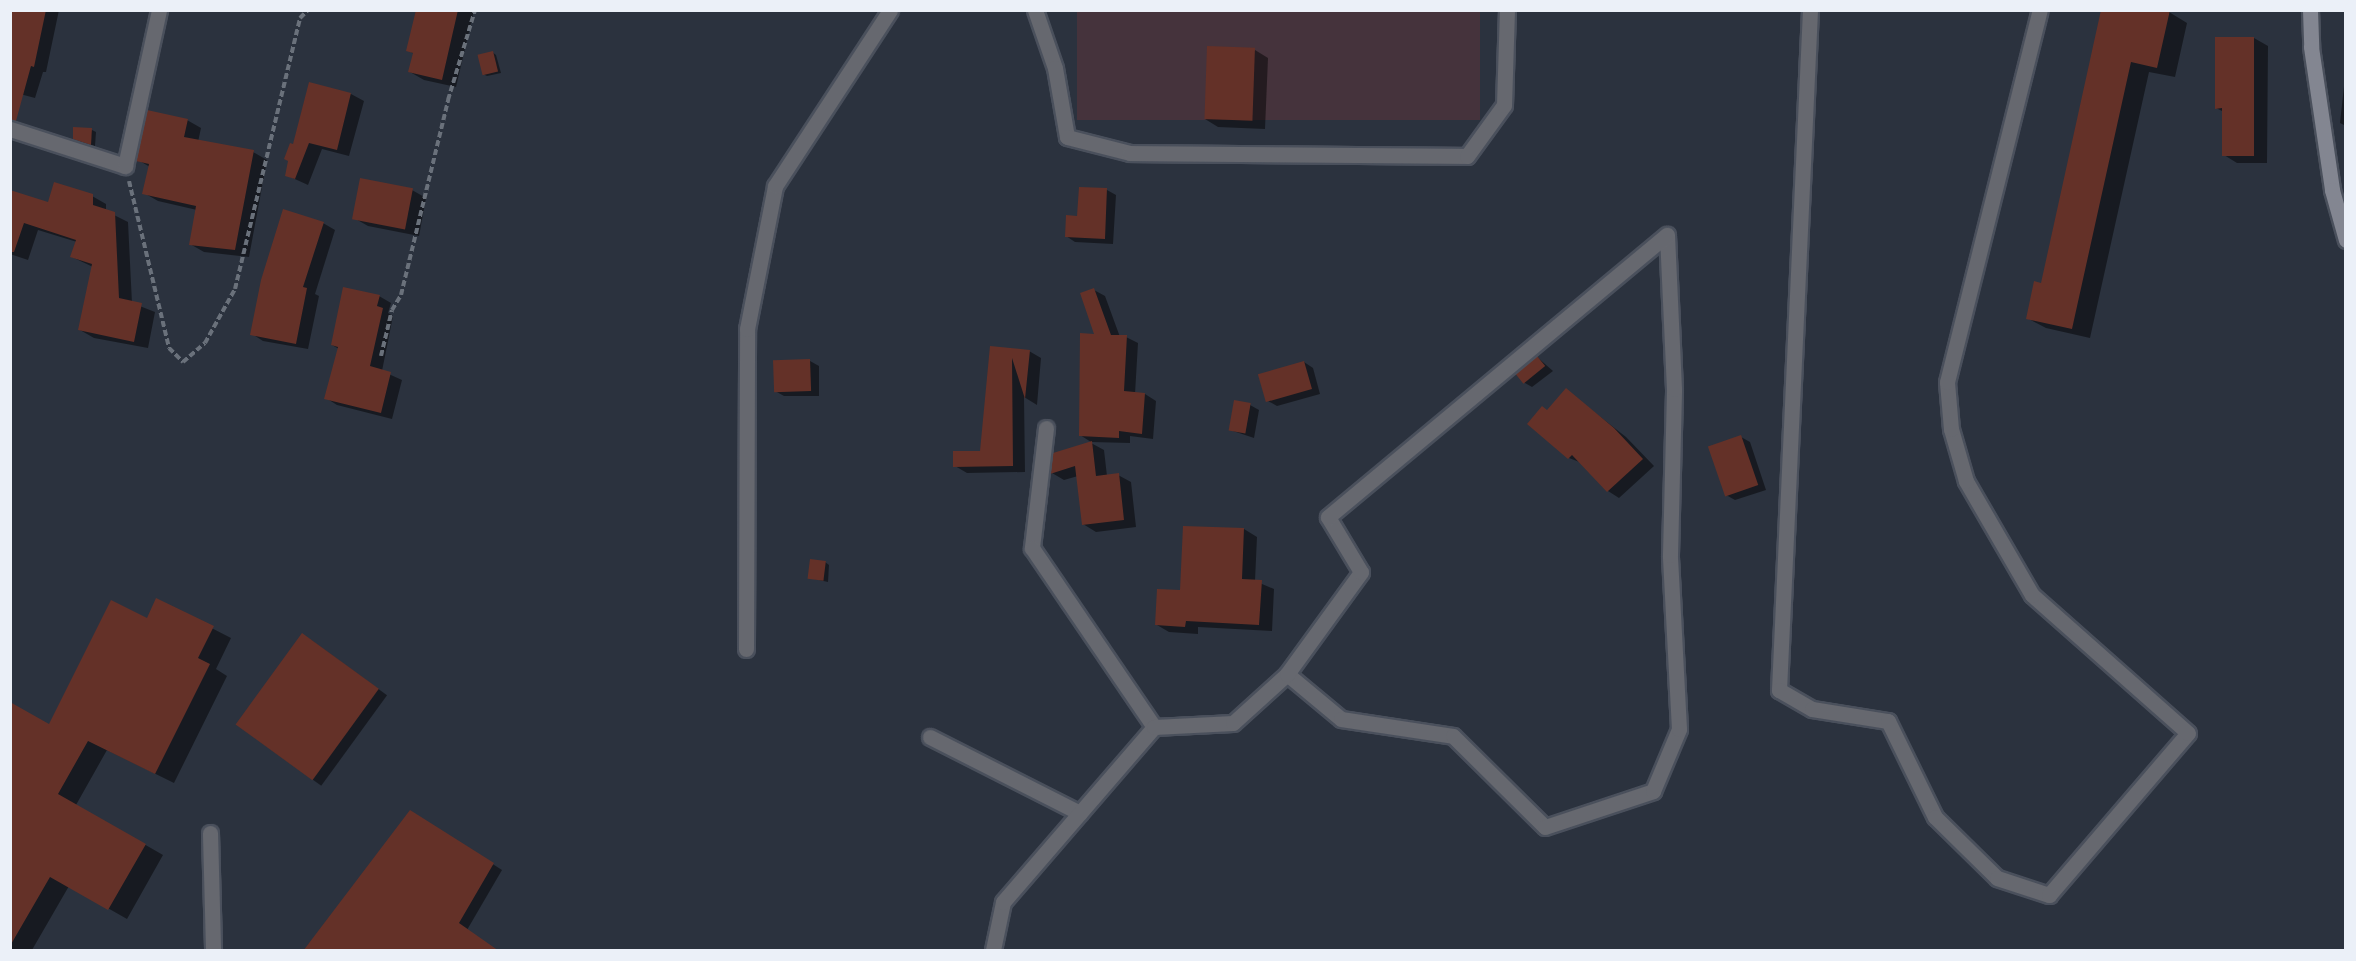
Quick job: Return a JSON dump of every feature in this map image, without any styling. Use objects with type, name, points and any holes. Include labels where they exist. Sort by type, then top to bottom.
[{"type":"street","points":[[10,129],[125,166],[159,10]]},
{"type":"street","points":[[746,649],[747,329],[775,186],[890,10]]},
{"type":"street","points":[[1035,10],[1056,68],[1067,137],[1130,153],[1455,156],[1467,156],[1504,105],[1507,10]]},
{"type":"street","points":[[1810,10],[1779,690],[1812,709],[1888,721],[1935,817],[1997,878],[2049,895],[2188,733],[2032,595],[1966,481],[1951,429],[1947,382],[2040,10]]},
{"type":"street","points":[[2310,10],[2311,47],[2332,190],[2346,240]]},
{"type":"street","points":[[993,951],[1003,902],[1154,727],[1233,723],[1287,674],[1361,572],[1328,517],[1667,235],[1674,389],[1670,555],[1679,729],[1653,791],[1545,827],[1453,736],[1341,719],[1287,674]]},
{"type":"street","points":[[1046,428],[1032,548],[1154,727]]},
{"type":"street","points":[[930,737],[1080,813]]},
{"type":"street","points":[[210,833],[213,951]]},
{"type":"path","points":[[125,166],[169,348],[183,362],[205,343],[236,289],[300,18],[308,10]]},
{"type":"path","points":[[381,356],[392,310],[401,296],[448,100],[475,10]]},
{"type":"shaded area","points":[[1077,11],[1480,11],[1480,120],[1077,120]]},
{"type":"building","points":[[10,10],[46,10],[34,67],[31,66],[16,121],[10,120]]},
{"type":"building","points":[[416,10],[458,10],[442,80],[408,72],[413,53],[406,51]]},
{"type":"building","points":[[2101,10],[2170,10],[2157,68],[2131,62],[2072,329],[2026,319],[2034,281],[2041,283]]},
{"type":"building","points":[[2215,37],[2254,37],[2254,156],[2222,156],[2222,108],[2215,109]]},
{"type":"building","points":[[1207,46],[1255,48],[1252,121],[1204,119]]},
{"type":"building","points":[[493,51],[498,71],[483,75],[477,55]]},
{"type":"building","points":[[309,82],[351,93],[337,150],[309,143],[295,179],[285,176],[288,161],[284,159],[290,143],[293,144]]},
{"type":"building","points":[[147,110],[188,119],[184,137],[254,150],[235,250],[189,245],[196,206],[142,194],[149,164],[136,161]]},
{"type":"building","points":[[73,127],[92,128],[91,145],[73,139]]},
{"type":"building","points":[[360,178],[413,188],[405,230],[352,219]]},
{"type":"building","points":[[54,182],[93,194],[93,205],[115,212],[119,298],[142,303],[134,342],[78,330],[92,264],[70,257],[76,240],[24,223],[14,252],[10,252],[10,190],[48,202]]},
{"type":"building","points":[[1079,187],[1107,188],[1105,239],[1065,237],[1066,215],[1077,216]]},
{"type":"building","points":[[283,209],[324,222],[303,287],[307,288],[296,344],[250,335],[261,280]]},
{"type":"building","points":[[343,287],[380,295],[377,306],[383,308],[370,366],[391,372],[381,413],[324,399],[338,347],[331,345]]},
{"type":"building","points":[[1094,288],[1111,335],[1127,335],[1124,391],[1145,393],[1142,434],[1119,431],[1119,438],[1079,436],[1080,333],[1094,334],[1080,293]]},
{"type":"building","points":[[990,346],[1030,350],[1025,399],[1012,358],[1013,466],[953,467],[953,451],[980,451]]},
{"type":"building","points":[[1537,356],[1545,366],[1523,384],[1515,374]]},
{"type":"building","points":[[810,359],[811,391],[774,392],[773,360]]},
{"type":"building","points":[[1304,361],[1312,389],[1266,402],[1258,374]]},
{"type":"building","points":[[1566,388],[1614,428],[1643,459],[1607,492],[1572,455],[1568,459],[1527,424],[1542,406],[1547,410]]},
{"type":"building","points":[[1234,400],[1251,403],[1245,433],[1229,431]]},
{"type":"building","points":[[1741,435],[1758,485],[1725,497],[1708,446]]},
{"type":"building","points":[[1092,441],[1096,476],[1119,473],[1124,520],[1082,525],[1075,466],[1050,474],[1053,453]]},
{"type":"building","points":[[1183,526],[1244,528],[1242,579],[1262,580],[1259,625],[1186,621],[1185,627],[1155,625],[1157,589],[1180,590]]},
{"type":"building","points":[[810,559],[826,561],[823,581],[808,579]]},
{"type":"building","points":[[156,598],[214,626],[198,658],[210,664],[155,774],[88,741],[58,794],[146,844],[108,910],[50,877],[10,946],[10,702],[49,724],[111,600],[147,618]]},
{"type":"building","points":[[302,633],[379,689],[312,780],[236,724]]},
{"type":"building","points":[[410,810],[494,863],[459,923],[499,951],[303,951]]}]
